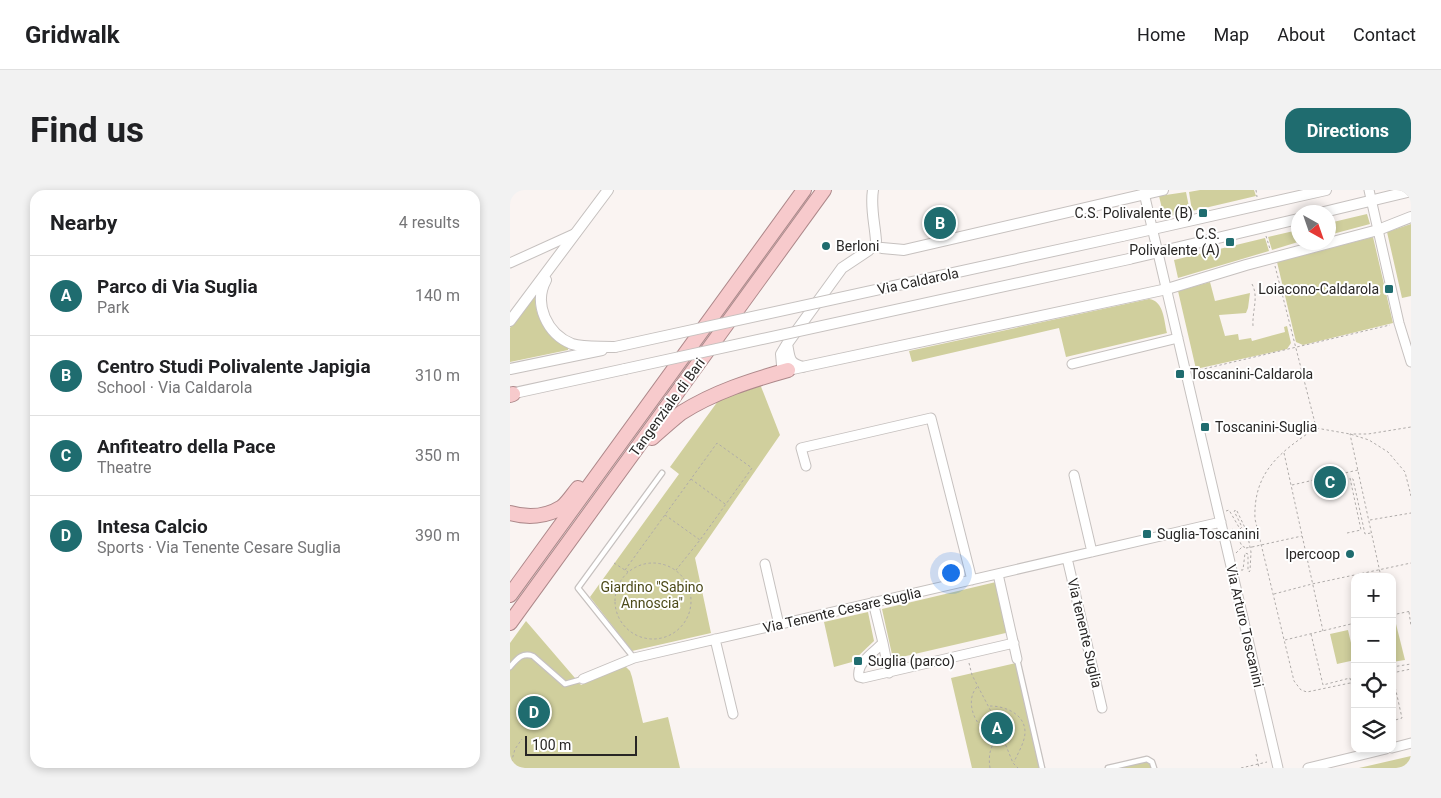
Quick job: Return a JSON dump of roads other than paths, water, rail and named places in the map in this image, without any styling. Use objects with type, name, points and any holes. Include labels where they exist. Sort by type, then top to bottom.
[{"type":"highway","points":[[756,255],[758,241],[783,206],[791,190]]},
{"type":"highway","name":"Tangenziale di Bari","points":[[510,595],[804,190]]},
{"type":"highway","name":"Tangenziale di Bari","points":[[510,623],[824,190]]},
{"type":"highway","points":[[636,451],[682,413],[718,394],[750,381],[788,370]]},
{"type":"highway","points":[[510,513],[522,516],[539,516],[562,506],[618,446]]},
{"type":"street","points":[[510,321],[608,190]]},
{"type":"street","points":[[873,190],[871,201],[879,244]]},
{"type":"street","points":[[1163,190],[904,250],[879,244],[870,244],[870,250],[842,268],[786,344],[781,354],[782,364],[788,370],[804,367],[1167,289],[1246,265],[1378,230],[1411,217]]},
{"type":"street","name":"Via Caldarola","points":[[510,368],[615,347],[1326,190]]},
{"type":"street","points":[[1369,190],[1400,323],[1407,333],[1411,362]]},
{"type":"street","points":[[1336,209],[1411,191]]},
{"type":"street","name":"Via Arturo Toscanini","points":[[1144,193],[1277,764]]},
{"type":"street","name":"Via Caldarola","points":[[511,394],[1157,253],[1291,221]]},
{"type":"street","points":[[510,263],[577,233]]},
{"type":"street","points":[[559,256],[542,288],[541,302],[543,315],[550,328],[573,344],[615,347]]},
{"type":"street","points":[[1072,364],[1178,338]]},
{"type":"street","points":[[786,344],[790,361],[793,364],[804,367]]},
{"type":"street","points":[[806,466],[801,448],[931,418],[972,580]]},
{"type":"street","points":[[1074,475],[1092,552]]},
{"type":"street","name":"Via Tenente Cesare Suglia","points":[[583,679],[634,658],[1092,552],[1220,517]]},
{"type":"street","name":"Via tenente Suglia","points":[[1067,558],[1102,708]]},
{"type":"street","points":[[765,564],[779,624]]},
{"type":"street","points":[[998,574],[1017,659]]},
{"type":"street","points":[[873,602],[889,673]]},
{"type":"street","points":[[715,639],[733,714]]},
{"type":"street","points":[[883,643],[862,664],[858,672],[859,677],[863,678],[889,673],[1014,643]]},
{"type":"street","points":[[1396,747],[1411,743]]},
{"type":"street","points":[[1308,768],[1370,753]]},
{"type":"lane","points":[[634,658],[578,588],[662,473]]},
{"type":"lane","points":[[510,667],[519,657],[527,654],[533,656],[565,684],[583,679]]},
{"type":"lane","points":[[1017,659],[1042,768]]},
{"type":"lane","points":[[1108,768],[1147,759],[1152,762],[1154,768]]},
{"type":"place","name":"C.S. Polivalente (B)","points":[[1203,213]]},
{"type":"place","name":"Centro Studi Polivalente Japigia","points":[[940,223]]},
{"type":"place","name":"C.S. Polivalente (A)","points":[[1230,242]]},
{"type":"place","name":"Berloni","points":[[826,246]]},
{"type":"place","name":"Loiacono-Caldarola","points":[[1389,289]]},
{"type":"place","name":"Toscanini-Caldarola","points":[[1180,374]]},
{"type":"place","name":"Toscanini-Suglia","points":[[1205,427]]},
{"type":"place","name":"Anfiteatro della Pace","points":[[1330,482]]},
{"type":"place","name":"Suglia-Toscanini","points":[[1147,534]]},
{"type":"place","name":"Ipercoop","points":[[1350,554]]},
{"type":"place","name":"Suglia (parco)","points":[[858,661]]},
{"type":"place","name":"Intesa Calcio","points":[[534,712]]},
{"type":"place","name":"Parco di Via Suglia","points":[[997,728]]},
{"type":"park label","name":"Giardino \"Sabino Annoscia\"","points":[[652,596]]}]
